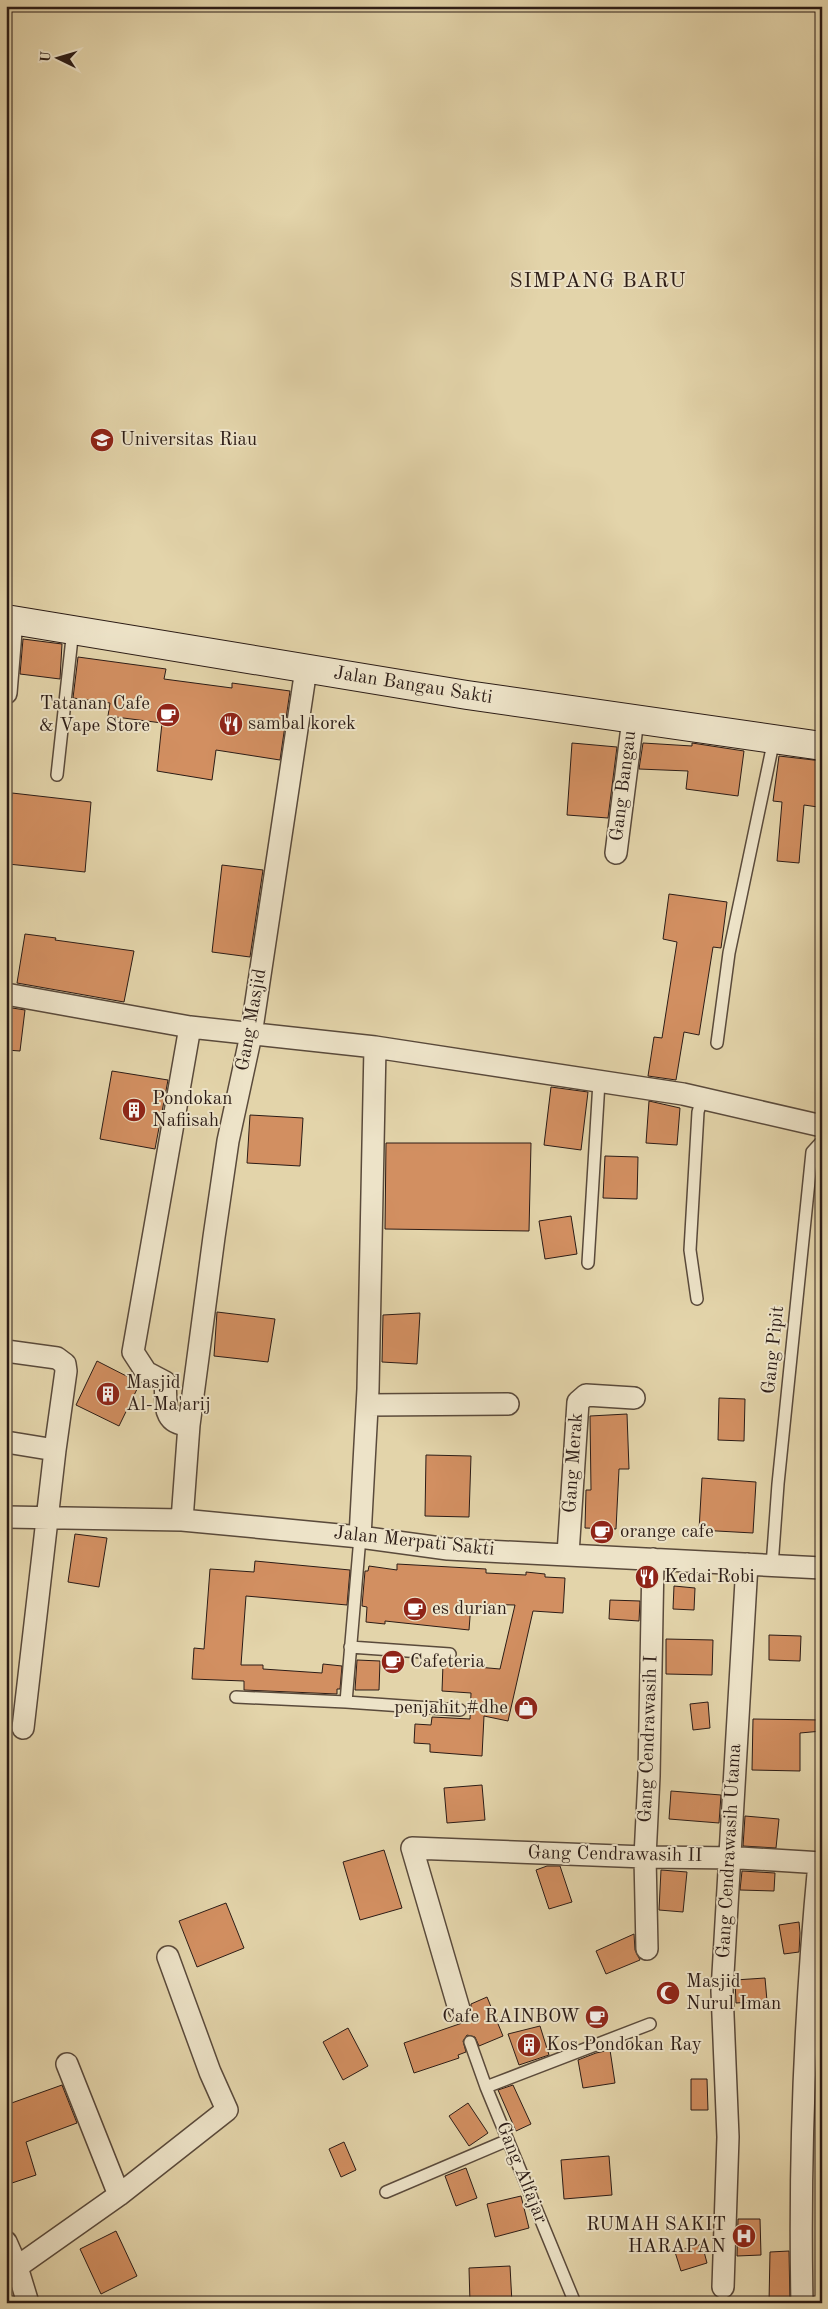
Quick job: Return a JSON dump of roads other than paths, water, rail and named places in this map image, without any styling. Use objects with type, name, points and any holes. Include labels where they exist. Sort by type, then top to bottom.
[{"type":"street","name":"Jalan Bangau Sakti","points":[[9,619],[467,695],[822,746]]},
{"type":"street","points":[[6,693],[9,619]]},
{"type":"street","name":"Gang Masjid","points":[[182,1520],[189,1425],[228,1141],[251,1035],[306,669]]},
{"type":"street","name":"Gang Bangau","points":[[616,853],[633,719]]},
{"type":"street","points":[[6,994],[190,1028],[375,1047],[683,1094],[822,1126]]},
{"type":"street","points":[[189,1425],[179,1425],[172,1421],[167,1411],[165,1382],[146,1372],[133,1352],[190,1028]]},
{"type":"street","points":[[360,1537],[368,1405],[375,1047]]},
{"type":"street","points":[[6,1350],[57,1358],[65,1364],[66,1371],[46,1517],[23,1728]]},
{"type":"street","name":"Gang Merak","points":[[568,1554],[578,1402],[586,1395],[634,1398]]},
{"type":"street","points":[[368,1405],[508,1404]]},
{"type":"street","points":[[6,1442],[55,1450]]},
{"type":"street","name":"Jalan Merpati Sakti","points":[[6,1517],[182,1520],[360,1537],[448,1548],[822,1568]]},
{"type":"street","name":"Gang Cendrawasih I","points":[[647,1949],[644,1857],[649,1776],[653,1560]]},
{"type":"street","name":"Gang Cendrawasih Utama","points":[[723,2287],[728,2137],[722,1991],[747,1564]]},
{"type":"street","name":"Gang Cendrawasih II","points":[[459,2009],[412,1848],[644,1857],[729,1858],[820,1863]]},
{"type":"street","points":[[802,2303],[812,2111],[808,1982],[820,1863]]},
{"type":"street","points":[[17,2267],[119,2195],[227,2110],[210,2072],[168,1957]]},
{"type":"street","points":[[67,2064],[119,2195]]},
{"type":"street","points":[[6,2242],[17,2267],[28,2303]]},
{"type":"lane","points":[[57,775],[73,629]]},
{"type":"lane","points":[[717,1044],[729,953],[774,739]]},
{"type":"lane","points":[[588,1263],[599,1082]]},
{"type":"lane","points":[[697,1299],[690,1250],[698,1112],[702,1099]]},
{"type":"lane","name":"Gang Pipit","points":[[772,1566],[779,1475],[812,1152],[822,1141]]},
{"type":"lane","points":[[346,1702],[360,1537]]},
{"type":"lane","points":[[350,1647],[450,1654]]},
{"type":"lane","points":[[236,1696],[460,1710]]},
{"type":"lane","points":[[486,2087],[650,2024]]},
{"type":"lane","name":"Gang Alfajar","points":[[470,2042],[486,2087],[575,2303]]},
{"type":"lane","points":[[386,2192],[508,2140]]},
{"type":"place","name":"Universitas Riau","points":[[102,440]]},
{"type":"place","name":"Tatanan Cafe & Vape Store","points":[[168,715]]},
{"type":"place","name":"sambal korek","points":[[231,724]]},
{"type":"place","name":"Pondokan Nafiisah","points":[[134,1110]]},
{"type":"place","name":"Masjid Al-Ma'arij","points":[[108,1394]]},
{"type":"place","name":"orange cafe","points":[[602,1532]]},
{"type":"place","name":"Kedai Robi","points":[[647,1577]]},
{"type":"place","name":"es durian","points":[[415,1609]]},
{"type":"place","name":"Cafeteria","points":[[393,1662]]},
{"type":"place","name":"penjahit #dhe","points":[[526,1708]]},
{"type":"place","name":"Masjid Nurul Iman","points":[[668,1993]]},
{"type":"place","name":"Cafe RAINBOW","points":[[597,2017]]},
{"type":"place","name":"Kos Pondokan Ray","points":[[529,2045]]},
{"type":"place","name":"RUMAH SAKIT HARAPAN","points":[[744,2236]]},
{"type":"district","name":"SIMPANG BARU","points":[[598,281]]}]
